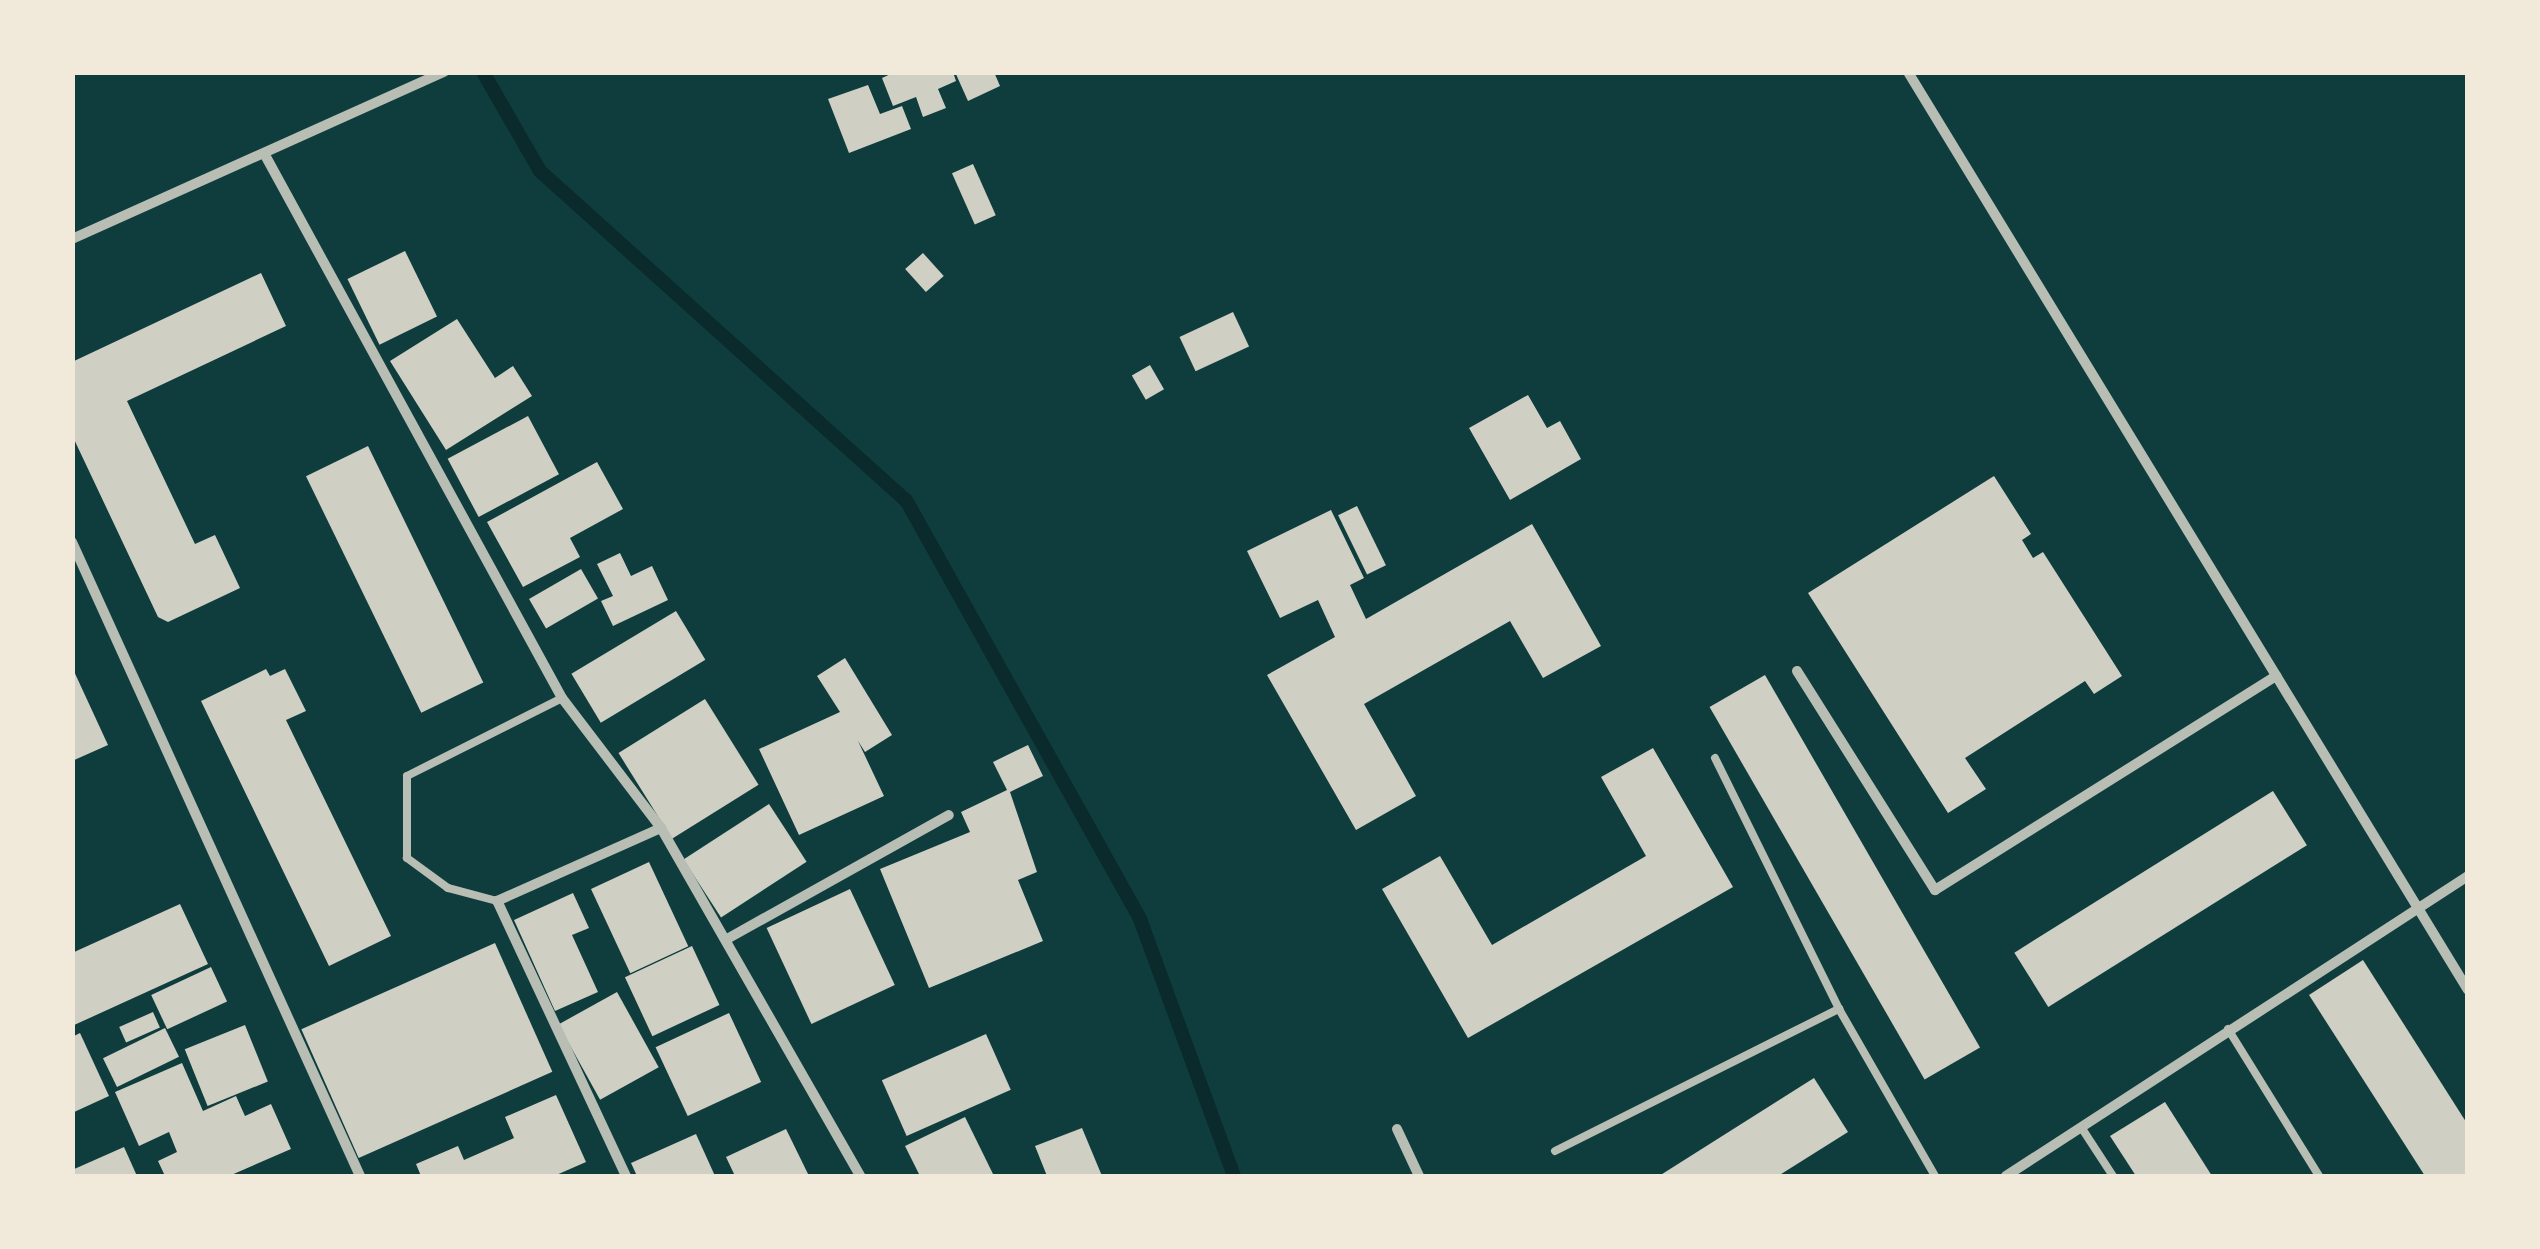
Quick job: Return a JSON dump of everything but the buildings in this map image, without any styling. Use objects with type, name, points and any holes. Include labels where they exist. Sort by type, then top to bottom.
[{"type":"street","points":[[72,240],[444,72]]},
{"type":"street","points":[[1908,72],[2468,990]]},
{"type":"street","points":[[264,155],[562,698],[661,828],[860,1176]]},
{"type":"street","points":[[72,542],[360,1176]]},
{"type":"street","points":[[1797,671],[1935,890],[2276,676]]},
{"type":"street","points":[[727,939],[949,815]]},
{"type":"street","points":[[626,1176],[497,901],[661,828]]},
{"type":"street","points":[[2006,1176],[2468,876]]},
{"type":"street","points":[[1398,1128],[1419,1176]]},
{"type":"lane","points":[[497,901],[448,888],[406,858],[406,776],[562,698]]},
{"type":"lane","points":[[1716,758],[1839,1009],[1934,1176]]},
{"type":"lane","points":[[1555,1151],[1839,1009]]},
{"type":"lane","points":[[2228,1029],[2319,1176]]},
{"type":"lane","points":[[2081,1127],[2114,1176]]},
{"type":"waterway","points":[[483,72],[540,171],[906,500],[1140,919],[1234,1176]]}]
